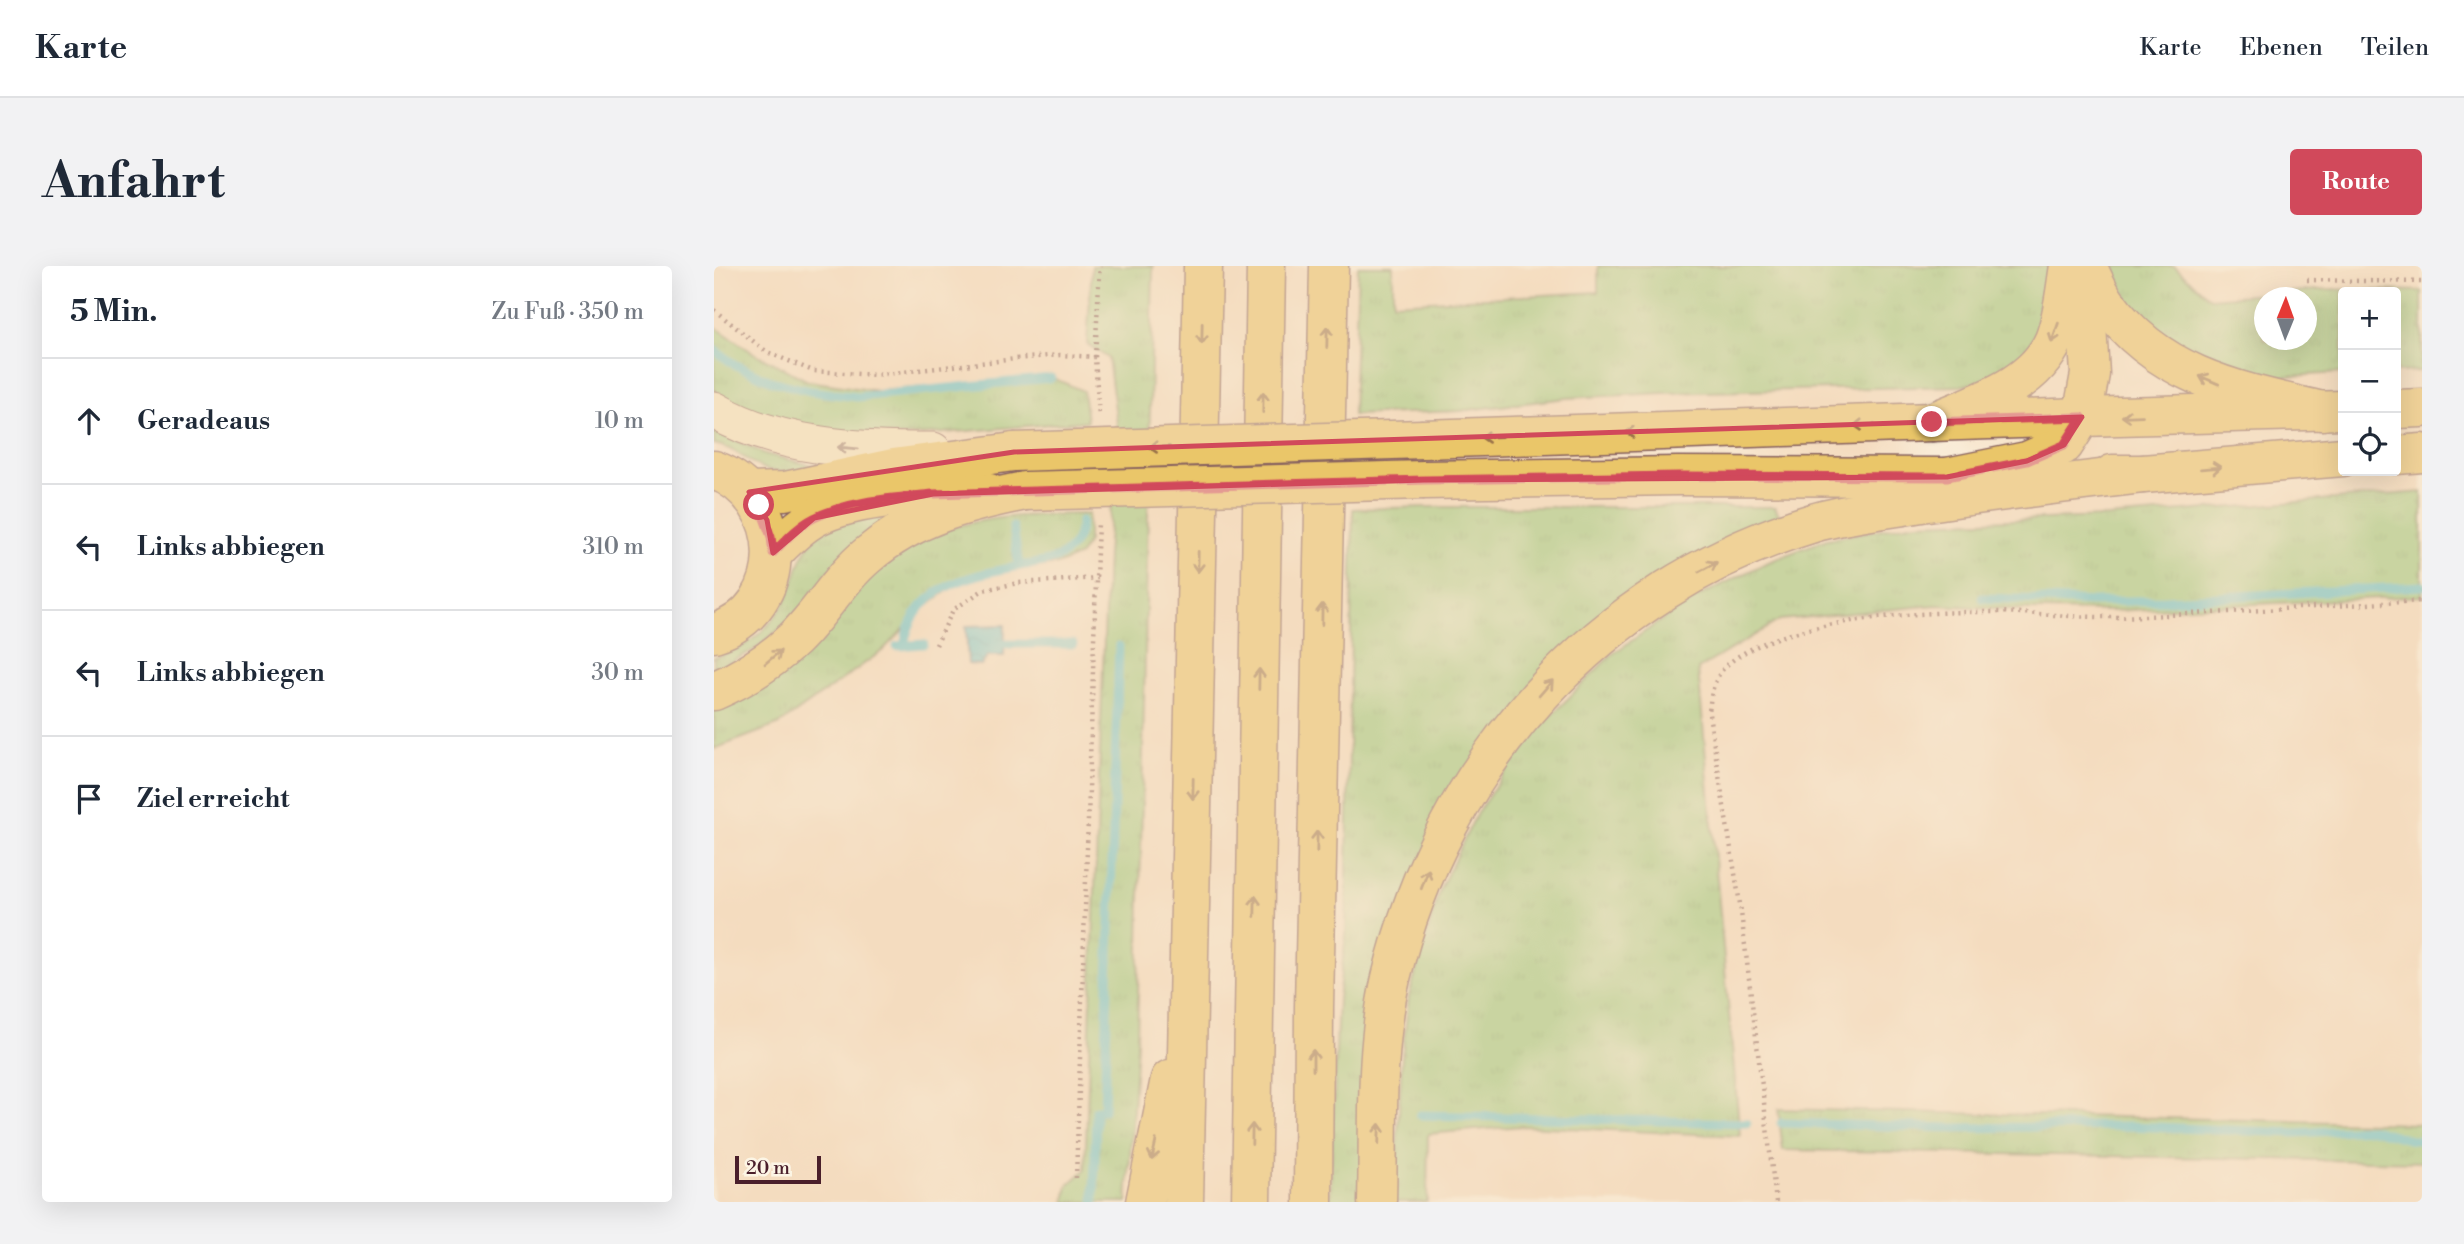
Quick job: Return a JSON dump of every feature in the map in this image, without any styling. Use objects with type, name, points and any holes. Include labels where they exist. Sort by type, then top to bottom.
[{"type":"main road","points":[[1184,1202],[1203,266]]},
{"type":"main road","points":[[1251,1202],[1266,266]]},
{"type":"main road","points":[[1313,1202],[1314,1007],[1329,266]]},
{"type":"main road","points":[[1932,422],[2003,391],[2039,366],[2054,340],[2069,266]]},
{"type":"main road","points":[[1947,477],[2027,461],[2064,445],[2082,417],[2090,374],[2086,308],[2078,266]]},
{"type":"main road","points":[[2087,266],[2106,303],[2141,342],[2181,368],[2231,390],[2333,410]]},
{"type":"main road","points":[[2401,409],[2422,408]]},
{"type":"main road","points":[[714,410],[732,420],[774,435],[833,447],[877,451],[1014,452],[2333,410]]},
{"type":"main road","points":[[749,492],[785,491],[893,468],[1014,452]]},
{"type":"main road","points":[[2401,455],[2422,453]]},
{"type":"main road","points":[[1377,1202],[1384,1020],[1401,943],[1426,874],[1446,828],[1474,779],[1552,681],[1595,642],[1649,601],[1714,563],[1814,523],[1965,496],[2143,474],[2338,457]]},
{"type":"main road","points":[[714,470],[734,480],[749,492],[767,520],[773,553],[771,570],[758,600],[734,624],[714,633]]},
{"type":"main road","points":[[773,553],[814,518],[886,499],[933,494],[1424,480],[2143,474]]},
{"type":"main road","points":[[714,691],[761,667],[795,638],[842,580],[870,554],[941,511],[1025,491]]},
{"type":"main road","points":[[1145,1202],[1189,988]]},
{"type":"path","points":[[1100,266],[1095,357],[1100,423]]},
{"type":"path","points":[[2307,280],[2422,282]]},
{"type":"path","points":[[714,310],[767,352],[813,372],[876,375],[1060,355],[1095,357]]},
{"type":"path","points":[[1076,1178],[1098,578],[1098,513]]},
{"type":"path","points":[[936,645],[953,610],[983,590],[1018,583],[1098,578]]},
{"type":"path","points":[[1776,1202],[1740,904],[1709,714],[1713,687],[1727,665],[1753,649],[1793,632],[1898,616],[1978,611],[2113,617],[2422,601]]},
{"type":"highlighted area","points":[[2082,417],[2064,445],[2027,461],[1947,477],[1424,480],[933,494],[814,518],[773,553],[767,520],[749,492],[1014,452]]},
{"type":"green space","points":[[1092,266],[1153,266],[1137,1045],[1127,1202],[1065,1202],[1068,1185],[1085,1170],[1107,555],[1117,423],[1108,358],[1087,344]]},
{"type":"green space","points":[[1358,266],[1393,266],[1393,303],[1598,292],[1598,266],[2048,266],[2048,282],[2043,315],[2029,345],[2019,358],[1993,377],[1961,386],[1664,393],[1566,398],[1460,411],[1353,415]]},
{"type":"green space","points":[[2114,266],[2174,266],[2210,298],[2254,295],[2254,350],[2317,350],[2317,290],[2338,289],[2338,373],[2257,376],[2230,371],[2202,361],[2164,336],[2129,302]]},
{"type":"green space","points":[[2401,291],[2422,291],[2422,371],[2401,372]]},
{"type":"green space","points":[[714,326],[752,352],[808,381],[877,391],[1051,377],[1083,391],[1087,421],[907,436],[812,432],[735,404],[714,390]]},
{"type":"green space","points":[[714,430],[765,454],[823,468],[822,473],[782,473],[767,470],[732,450],[714,444]]},
{"type":"green space","points":[[2422,492],[2422,596],[2111,611],[1936,605],[1780,620],[1698,669],[1740,1136],[1522,1126],[1428,1134],[1427,1202],[1394,1202],[1402,1057],[1409,996],[1440,889],[1477,813],[1528,739],[1611,655],[1689,601],[1766,563],[1827,539],[1916,523],[2108,517]]},
{"type":"green space","points":[[1775,507],[1781,519],[1729,539],[1448,793],[1358,1202],[1330,1202],[1338,999],[1346,934],[1353,509]]},
{"type":"green space","points":[[899,511],[782,627],[754,650],[714,671],[714,657],[741,647],[773,620],[788,596],[805,552],[817,536],[845,523]]},
{"type":"green space","points":[[1088,514],[1088,541],[1080,555],[1059,564],[1013,569],[961,581],[926,606],[882,651],[780,724],[714,749],[714,706],[897,556],[929,537],[981,521],[1016,516]]},
{"type":"green space","points":[[1778,1109],[2422,1124],[2422,1162],[1783,1150]]},
{"type":"water","points":[[1005,625],[1004,656],[987,656],[982,665],[968,664],[966,626]]},
{"type":"waterway","points":[[714,350],[734,364],[771,381],[810,391],[857,397],[1051,378]]},
{"type":"waterway","points":[[1019,566],[1060,556],[1074,543],[1081,521]]},
{"type":"waterway","points":[[904,646],[909,626],[931,597],[963,580],[1019,566],[1013,527]]},
{"type":"waterway","points":[[1982,598],[2096,602],[2422,586]]},
{"type":"waterway","points":[[897,646],[924,644]]},
{"type":"waterway","points":[[995,644],[1073,644]]},
{"type":"waterway","points":[[1094,1202],[1096,1110],[1104,1110],[1119,646]]},
{"type":"waterway","points":[[1420,1115],[1747,1123]]},
{"type":"waterway","points":[[1781,1123],[1954,1128],[2129,1126],[2295,1133],[2373,1129],[2411,1140],[2422,1140]]},
{"type":"route","points":[[759,505],[767,520],[773,553],[814,518],[886,499],[933,494],[1424,480],[1678,476],[1947,477],[2027,461],[2064,445],[2082,417],[1932,422]]}]
